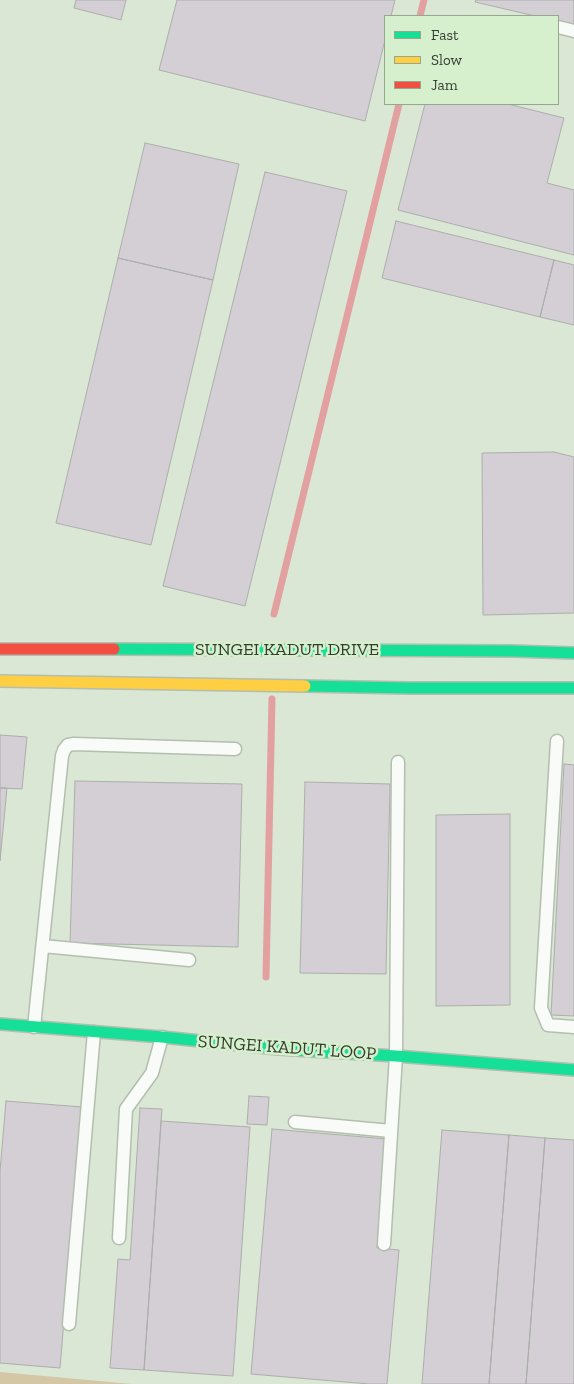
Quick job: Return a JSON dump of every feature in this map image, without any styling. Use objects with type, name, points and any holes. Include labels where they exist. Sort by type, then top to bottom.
[{"type":"main road","name":"SUNGEI KADUT DRIVE","points":[[0,649],[512,651],[574,653]]},
{"type":"main road","name":"SUNGEI KADUT DRIVE","points":[[0,681],[419,688],[574,688]]},
{"type":"main road","name":"SUNGEI KADUT LOOP","points":[[0,1024],[162,1037],[278,1049],[574,1070]]},
{"type":"lane","points":[[559,27],[574,31]]},
{"type":"lane","points":[[557,741],[541,1008],[548,1025],[574,1026]]},
{"type":"lane","points":[[34,1027],[64,750],[68,745],[74,744],[235,749]]},
{"type":"lane","points":[[384,1244],[396,1056],[398,762]]},
{"type":"lane","points":[[43,946],[189,960]]},
{"type":"lane","points":[[69,1324],[94,1032]]},
{"type":"lane","points":[[119,1238],[126,1109],[152,1073],[162,1037]]},
{"type":"lane","points":[[295,1122],[391,1131]]},
{"type":"shaded area","points":[[0,1372],[132,1384],[0,1384]]},
{"type":"building","points":[[76,0],[126,0],[121,20],[74,8]]},
{"type":"building","points":[[177,0],[395,0],[391,15],[384,15],[384,44],[365,121],[159,70]]},
{"type":"building","points":[[476,0],[574,0],[574,25],[559,22],[559,15],[531,15],[475,2]]},
{"type":"building","points":[[425,105],[512,105],[564,118],[547,183],[574,190],[574,255],[398,210]]},
{"type":"building","points":[[145,143],[239,164],[213,280],[118,258]]},
{"type":"building","points":[[265,172],[347,191],[245,606],[163,586]]},
{"type":"building","points":[[396,221],[554,260],[540,317],[382,278]]},
{"type":"building","points":[[118,258],[213,280],[151,545],[56,523]]},
{"type":"building","points":[[554,260],[574,265],[574,325],[540,317]]},
{"type":"building","points":[[554,452],[574,457],[574,613],[483,615],[482,453]]},
{"type":"building","points":[[0,735],[27,737],[22,789],[0,788]]},
{"type":"building","points":[[564,764],[574,765],[574,1016],[551,1015]]},
{"type":"building","points":[[75,781],[242,784],[238,947],[70,943]]},
{"type":"building","points":[[305,782],[390,784],[386,974],[300,973]]},
{"type":"building","points":[[0,788],[7,788],[0,861]]},
{"type":"building","points":[[510,814],[510,1005],[436,1006],[436,815]]},
{"type":"building","points":[[249,1096],[269,1097],[267,1125],[247,1124]]},
{"type":"building","points":[[6,1101],[82,1107],[60,1368],[0,1363],[0,1171]]},
{"type":"building","points":[[140,1108],[162,1109],[144,1370],[110,1368],[118,1259],[130,1260]]},
{"type":"building","points":[[161,1121],[250,1127],[233,1376],[144,1370]]},
{"type":"building","points":[[272,1129],[387,1139],[377,1248],[399,1250],[387,1384],[251,1374]]},
{"type":"building","points":[[442,1130],[509,1135],[489,1384],[422,1384]]},
{"type":"building","points":[[509,1135],[545,1138],[526,1384],[489,1384]]},
{"type":"building","points":[[545,1138],[574,1140],[574,1384],[526,1384]]},
{"type":"waterway","points":[[420,15],[424,0]]},
{"type":"waterway","points":[[274,614],[399,105]]},
{"type":"waterway","points":[[266,977],[272,699]]},
{"type":"traffic: fast","points":[[114,649],[574,653]]},
{"type":"traffic: fast","points":[[305,686],[574,688]]},
{"type":"traffic: fast","points":[[0,1024],[162,1037],[278,1049],[574,1070]]},
{"type":"traffic: slow","points":[[0,681],[305,686]]},
{"type":"traffic: jam","points":[[0,649],[114,649]]}]
